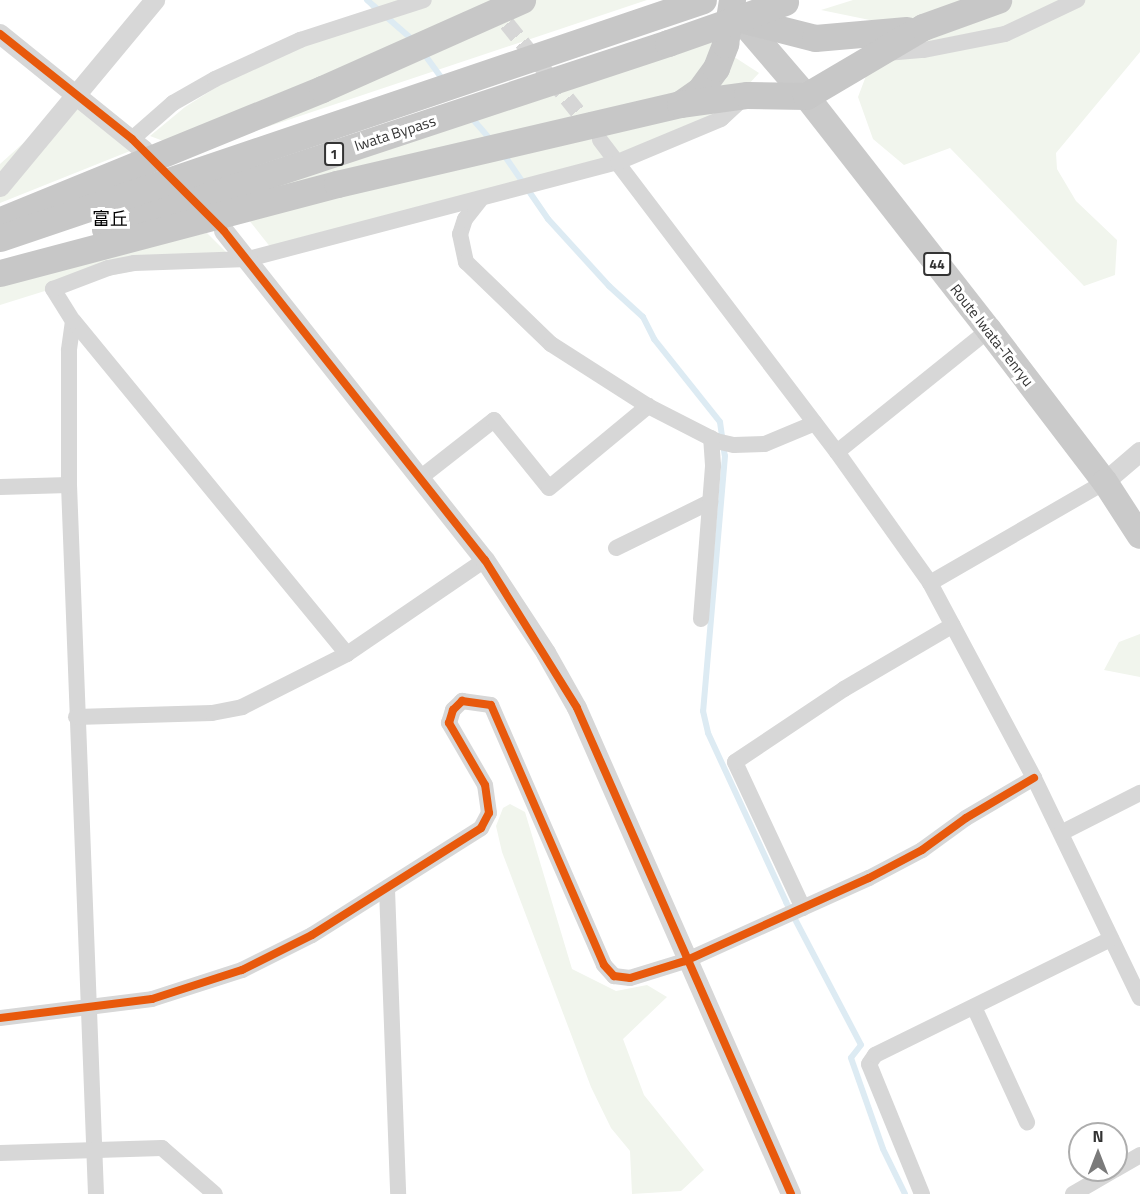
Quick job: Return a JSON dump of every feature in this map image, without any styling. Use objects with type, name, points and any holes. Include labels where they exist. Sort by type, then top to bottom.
[{"type":"highway","points":[[0,221],[311,94],[522,0]]},
{"type":"highway","name":"Iwata Bypass","points":[[0,238],[656,18],[703,0]]},
{"type":"highway","points":[[0,273],[337,184],[680,104],[747,95],[806,96],[923,27],[998,0]]},
{"type":"highway","name":"Iwata Bypass","points":[[0,264],[668,43],[788,1]]},
{"type":"highway","points":[[680,104],[700,90],[716,68],[728,6],[815,38],[923,27]]},
{"type":"main road","name":"Route Iwata-Tenryu","points":[[728,6],[806,96],[989,330],[1105,482],[1140,536]]},
{"type":"street","points":[[0,187],[155,0]]},
{"type":"street","points":[[0,34],[79,93],[138,144],[173,103],[215,79],[300,40],[424,0]]},
{"type":"street","points":[[874,54],[924,50],[1005,34],[1077,0]]},
{"type":"street","points":[[348,654],[73,321],[53,289],[108,268],[248,259],[618,162],[721,119],[747,95]]},
{"type":"street","points":[[600,140],[837,452],[930,583],[1034,778],[1140,998]]},
{"type":"street","points":[[480,200],[465,219],[460,234],[461,249],[474,273],[551,344],[648,406],[713,439],[734,445],[765,444],[815,423]]},
{"type":"street","points":[[224,231],[485,560],[577,708],[685,961],[791,1194]]},
{"type":"street","points":[[73,321],[69,351],[69,485],[86,1007],[96,1194]]},
{"type":"street","points":[[837,452],[989,330]]},
{"type":"street","points":[[420,477],[494,420],[549,488],[648,406]]},
{"type":"street","points":[[701,620],[713,439]]},
{"type":"street","points":[[930,583],[1105,482],[1140,452]]},
{"type":"street","points":[[0,487],[69,485]]},
{"type":"street","points":[[616,548],[710,502]]},
{"type":"street","points":[[76,717],[212,713],[242,706],[348,654],[485,560]]},
{"type":"street","points":[[802,908],[735,762],[844,689],[953,625]]},
{"type":"street","points":[[0,1018],[152,999],[242,970],[312,935],[481,828],[489,813],[485,785],[449,723],[453,710],[462,701],[478,701],[491,705],[604,965],[614,976],[630,978],[685,961],[802,908],[922,850],[966,818],[1034,778]]},
{"type":"street","points":[[1061,833],[1140,793]]},
{"type":"street","points":[[387,889],[398,1194]]},
{"type":"street","points":[[922,1194],[869,1064],[876,1055],[1112,939]]},
{"type":"street","points":[[974,1007],[1027,1122]]},
{"type":"street","points":[[0,1153],[162,1148],[215,1194]]},
{"type":"street","points":[[1073,1194],[1093,1182]]},
{"type":"shaded area","points":[[365,0],[647,0],[267,127],[166,142],[150,136],[185,107],[269,54],[376,15]]},
{"type":"shaded area","points":[[853,0],[993,0],[894,25],[821,10]]},
{"type":"shaded area","points":[[1014,0],[1140,0],[1140,52],[1056,153],[1057,169],[1076,201],[1117,240],[1115,275],[1084,286],[950,148],[904,165],[873,139],[858,97],[869,68],[929,34]]},
{"type":"shaded area","points":[[708,40],[759,73],[713,123],[651,148],[275,253],[225,190]]},
{"type":"shaded area","points":[[79,93],[130,151],[0,203],[0,164]]},
{"type":"shaded area","points":[[207,233],[226,252],[64,285],[0,305],[0,274],[24,266]]},
{"type":"shaded area","points":[[1140,634],[1140,677],[1104,670],[1119,642]]},
{"type":"shaded area","points":[[510,804],[525,812],[572,969],[616,991],[647,985],[667,997],[623,1039],[644,1095],[704,1170],[681,1191],[632,1194],[630,1151],[611,1128],[591,1087],[502,852],[496,826],[503,808]]},
{"type":"waterway","points":[[367,0],[414,41]]},
{"type":"waterway","points":[[422,51],[444,81]]},
{"type":"waterway","points":[[470,116],[491,140]]},
{"type":"waterway","points":[[502,152],[548,219],[609,286],[643,317],[654,339],[720,422],[725,456],[703,711],[708,733],[786,902],[861,1045],[851,1058],[883,1149],[905,1194]]},
{"type":"tunnel","points":[[492,5],[592,130]]},
{"type":"cycle path","points":[[0,34],[132,139],[224,231],[485,560],[577,708],[791,1194]]},
{"type":"cycle path","points":[[0,1018],[152,999],[242,970],[312,935],[481,828],[489,813],[485,785],[449,723],[453,710],[462,701],[491,705],[604,965],[614,976],[630,978],[685,961],[869,878],[922,850],[966,818],[1034,778]]},
{"type":"district","name":"富丘","points":[[110,219]]}]
